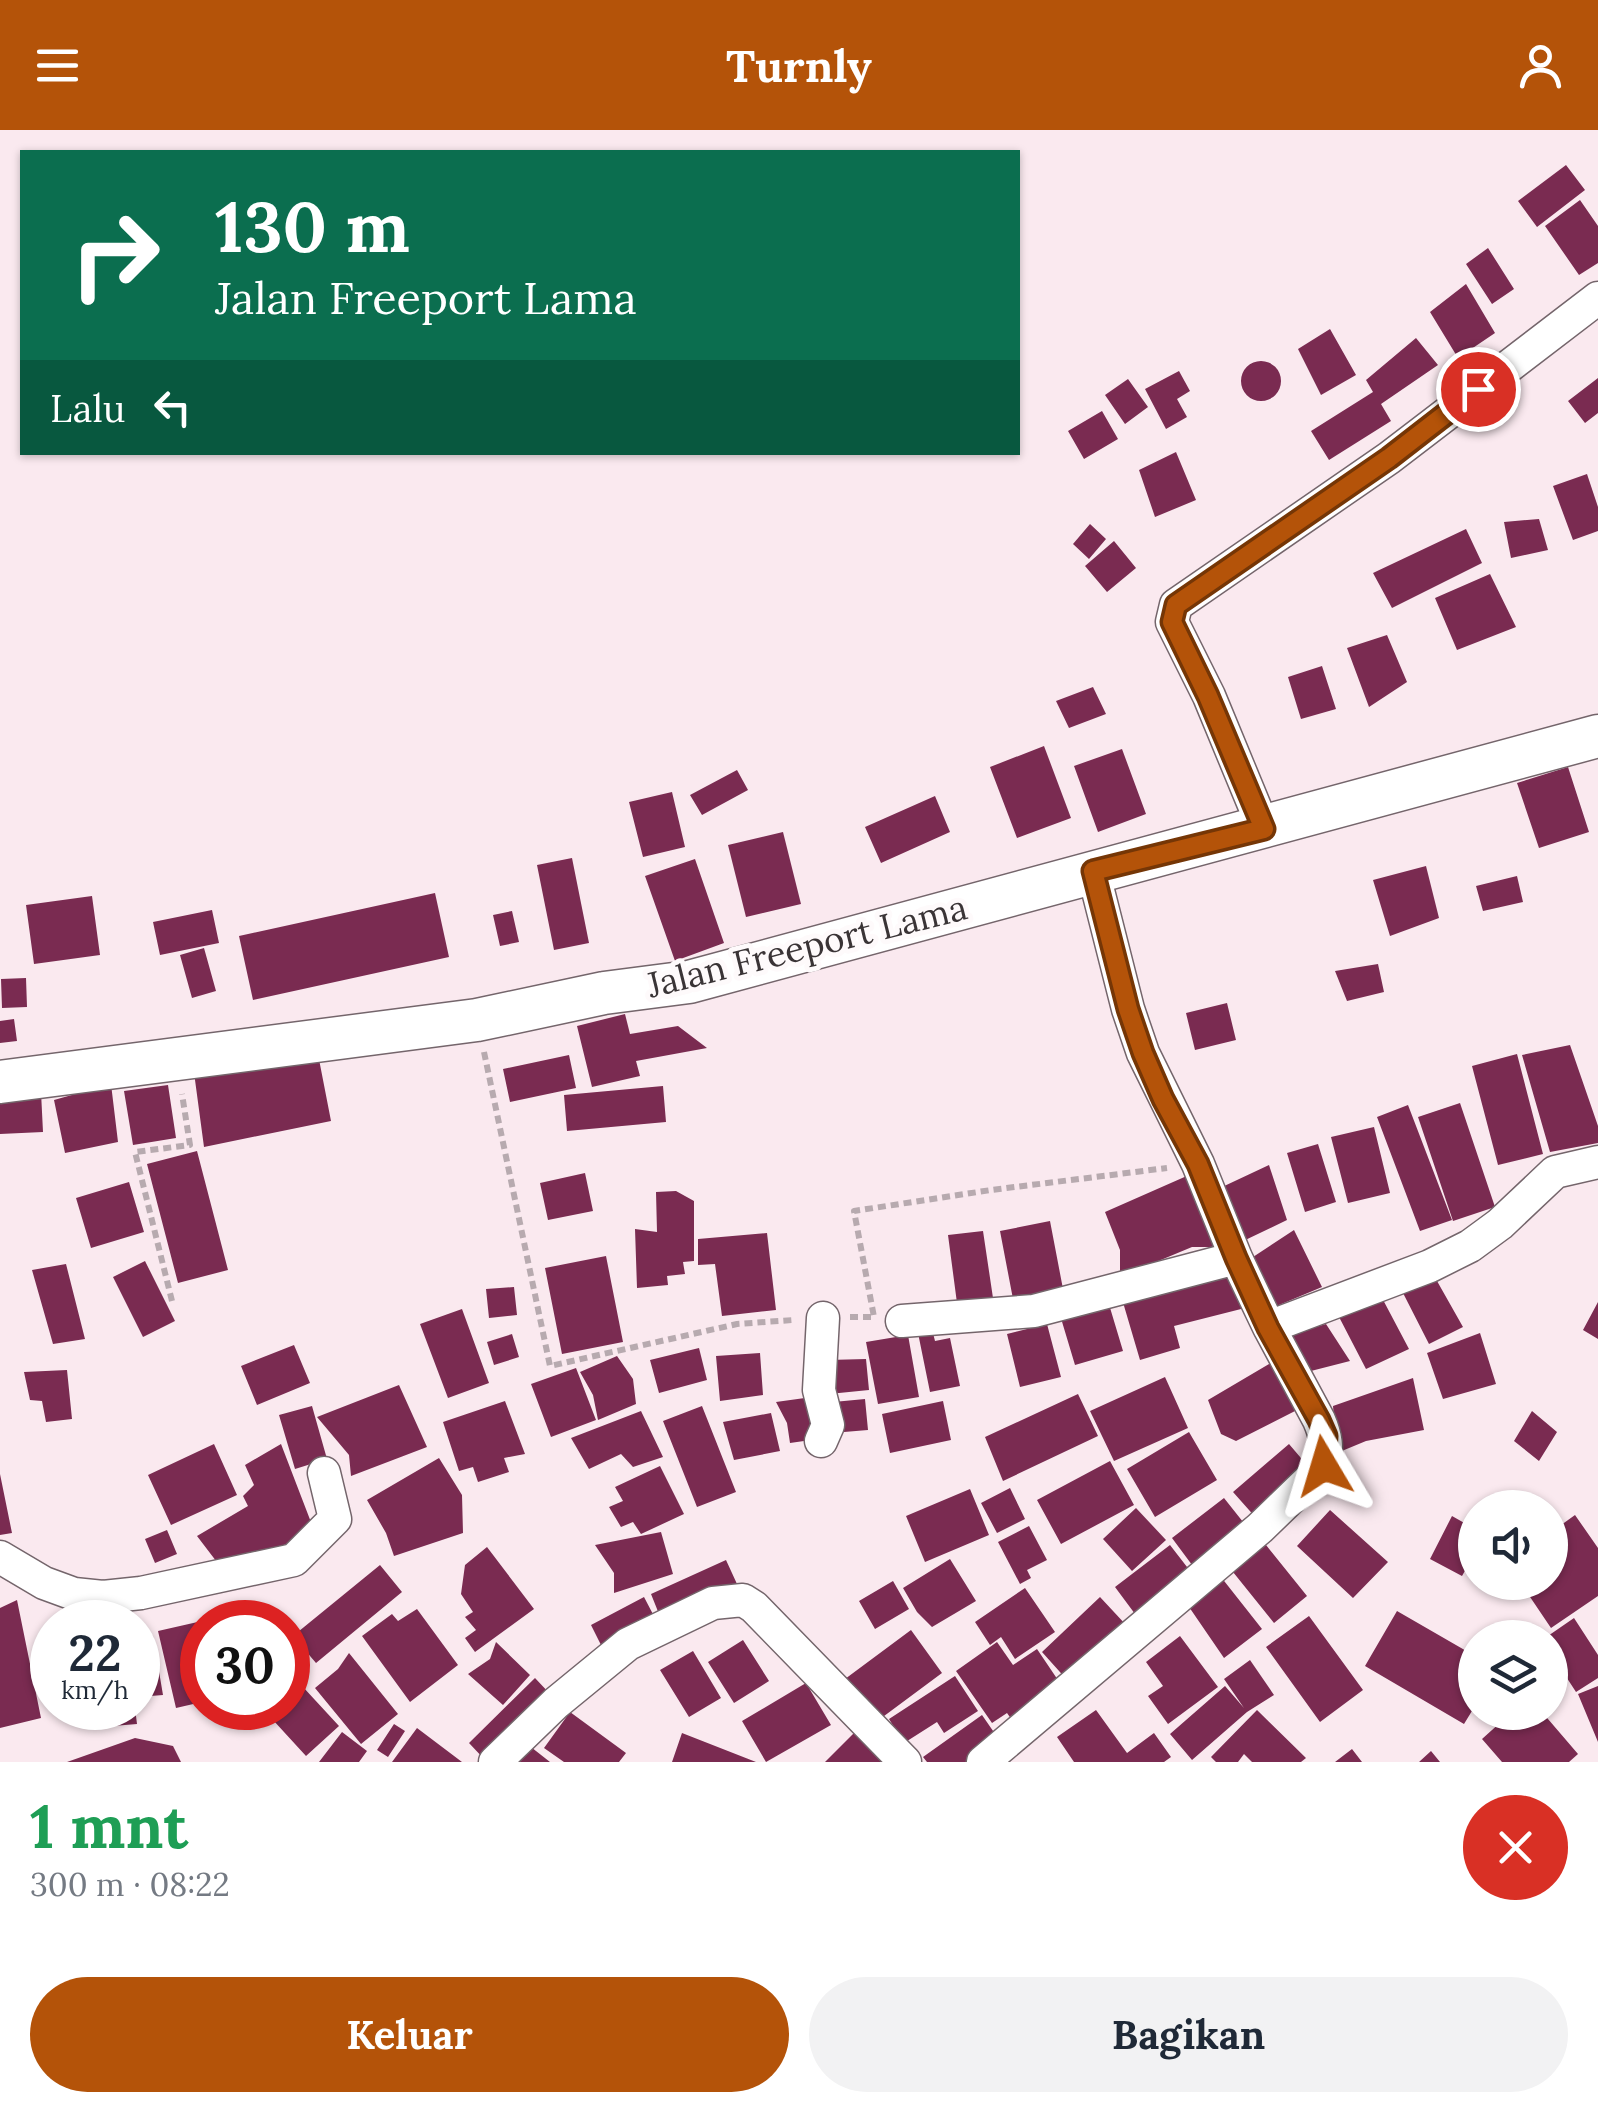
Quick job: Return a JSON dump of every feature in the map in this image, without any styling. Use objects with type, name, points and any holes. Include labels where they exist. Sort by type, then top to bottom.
[{"type":"street","points":[[1264,829],[1172,622],[1176,605],[1389,458],[1598,298]]},
{"type":"street","name":"Jalan Freeport Lama","points":[[0,1082],[477,1020],[604,993],[689,982],[1598,736]]},
{"type":"street","points":[[984,1762],[1260,1528],[1324,1466],[1326,1436],[1268,1328],[1198,1164],[1143,1053],[1093,871]]},
{"type":"street","points":[[1268,1328],[1430,1266],[1470,1246],[1556,1172],[1598,1162]]},
{"type":"street","points":[[902,1321],[1034,1310],[1236,1258]]},
{"type":"street","points":[[821,1441],[828,1425],[819,1390],[823,1318]]},
{"type":"street","points":[[0,1557],[44,1583],[74,1594],[103,1597],[141,1593],[294,1560],[335,1520],[324,1473]]},
{"type":"street","points":[[495,1762],[556,1703],[628,1644],[712,1603],[743,1600],[905,1762]]},
{"type":"path","points":[[477,1020],[550,1366],[737,1324],[874,1317],[854,1211],[1198,1164]]},
{"type":"path","points":[[172,1300],[135,1152],[190,1145],[175,1059]]},
{"type":"building","points":[[1566,165],[1585,190],[1537,227],[1518,201]]},
{"type":"building","points":[[1580,200],[1598,226],[1598,263],[1579,275],[1545,226]]},
{"type":"building","points":[[1488,248],[1514,289],[1492,304],[1466,264]]},
{"type":"building","points":[[1466,284],[1495,333],[1458,358],[1430,312]]},
{"type":"building","points":[[1330,329],[1356,375],[1321,395],[1298,349]]},
{"type":"building","points":[[1416,338],[1438,365],[1381,404],[1391,421],[1329,460],[1311,431],[1373,392],[1366,380]]},
{"type":"building","points":[[1261,361],[1275,367],[1281,381],[1275,395],[1261,401],[1247,395],[1241,381],[1247,367]]},
{"type":"building","points":[[1179,371],[1190,391],[1177,399],[1187,417],[1166,429],[1145,389]]},
{"type":"building","points":[[1598,378],[1598,413],[1585,423],[1568,401]]},
{"type":"building","points":[[1128,379],[1148,407],[1125,424],[1105,395]]},
{"type":"building","points":[[1102,411],[1118,439],[1084,459],[1068,431]]},
{"type":"building","points":[[1176,452],[1196,500],[1155,517],[1139,470]]},
{"type":"building","points":[[1587,474],[1598,507],[1598,531],[1573,540],[1553,486]]},
{"type":"building","points":[[1539,519],[1548,550],[1511,558],[1504,522]]},
{"type":"building","points":[[1090,524],[1106,539],[1089,559],[1073,544]]},
{"type":"building","points":[[1466,529],[1482,563],[1392,608],[1373,573]]},
{"type":"building","points":[[1114,541],[1136,568],[1107,592],[1085,566]]},
{"type":"building","points":[[1490,574],[1516,627],[1457,650],[1435,598]]},
{"type":"building","points":[[1387,635],[1407,682],[1369,707],[1347,648]]},
{"type":"building","points":[[1322,666],[1336,709],[1301,719],[1288,677]]},
{"type":"building","points":[[1093,687],[1106,714],[1069,728],[1056,701]]},
{"type":"building","points":[[1044,746],[1071,818],[1017,838],[990,767]]},
{"type":"building","points":[[1122,749],[1146,814],[1098,832],[1074,766]]},
{"type":"building","points":[[1568,767],[1589,832],[1539,848],[1517,783]]},
{"type":"building","points":[[737,770],[748,790],[702,815],[690,795]]},
{"type":"building","points":[[672,792],[685,847],[643,857],[629,802]]},
{"type":"building","points":[[935,796],[950,832],[881,863],[865,827]]},
{"type":"building","points":[[783,832],[801,904],[746,917],[728,845]]},
{"type":"building","points":[[572,858],[589,943],[554,950],[537,865]]},
{"type":"building","points":[[695,859],[724,943],[675,961],[645,876]]},
{"type":"building","points":[[1426,866],[1439,918],[1390,936],[1373,880]]},
{"type":"building","points":[[1517,876],[1523,902],[1483,911],[1476,886]]},
{"type":"building","points":[[435,893],[449,957],[253,1000],[239,936]]},
{"type":"building","points":[[92,896],[100,955],[34,964],[26,905]]},
{"type":"building","points":[[212,910],[219,943],[160,955],[153,922]]},
{"type":"building","points":[[512,911],[519,942],[500,946],[493,915]]},
{"type":"building","points":[[204,948],[216,991],[192,998],[180,955]]},
{"type":"building","points":[[1378,964],[1384,992],[1347,1001],[1335,971]]},
{"type":"building","points":[[26,978],[27,1007],[2,1008],[1,979]]},
{"type":"building","points":[[1227,1003],[1236,1040],[1195,1050],[1186,1013]]},
{"type":"building","points":[[625,1014],[630,1034],[678,1026],[707,1048],[636,1061],[640,1076],[592,1087],[577,1026]]},
{"type":"building","points":[[14,1019],[17,1041],[0,1043],[0,1021]]},
{"type":"building","points":[[1570,1045],[1598,1126],[1598,1143],[1550,1152],[1522,1055]]},
{"type":"building","points":[[317,1049],[331,1121],[204,1147],[193,1065]]},
{"type":"building","points":[[1517,1054],[1543,1154],[1498,1165],[1472,1066]]},
{"type":"building","points":[[569,1055],[576,1088],[510,1102],[503,1069]]},
{"type":"building","points":[[111,1084],[118,1142],[65,1153],[54,1100]]},
{"type":"building","points":[[168,1085],[176,1138],[133,1145],[124,1091]]},
{"type":"building","points":[[663,1086],[666,1122],[567,1131],[564,1095]]},
{"type":"building","points":[[41,1092],[43,1132],[0,1134],[0,1093]]},
{"type":"building","points":[[1460,1103],[1495,1207],[1453,1221],[1418,1117]]},
{"type":"building","points":[[1408,1105],[1452,1220],[1420,1231],[1377,1117]]},
{"type":"building","points":[[1374,1127],[1390,1193],[1348,1203],[1331,1137]]},
{"type":"building","points":[[1318,1144],[1336,1202],[1305,1212],[1287,1153]]},
{"type":"building","points":[[197,1151],[228,1270],[178,1283],[147,1164]]},
{"type":"building","points":[[1269,1165],[1287,1220],[1239,1243],[1220,1188]]},
{"type":"building","points":[[585,1173],[593,1211],[548,1220],[540,1183]]},
{"type":"building","points":[[1189,1175],[1218,1247],[1192,1247],[1120,1277],[1120,1250],[1105,1212]]},
{"type":"building","points":[[129,1182],[144,1232],[91,1248],[76,1198]]},
{"type":"building","points":[[676,1191],[694,1201],[694,1261],[683,1262],[685,1274],[667,1276],[668,1285],[637,1288],[635,1229],[657,1232],[656,1192]]},
{"type":"building","points":[[1050,1221],[1063,1289],[1013,1299],[1000,1231]]},
{"type":"building","points":[[1294,1230],[1322,1287],[1272,1308],[1253,1257]]},
{"type":"building","points":[[983,1231],[993,1298],[957,1303],[948,1235]]},
{"type":"building","points":[[767,1233],[776,1310],[722,1316],[715,1264],[698,1265],[698,1239]]},
{"type":"building","points":[[606,1256],[623,1342],[562,1354],[545,1268]]},
{"type":"building","points":[[145,1261],[175,1321],[143,1337],[113,1277]]},
{"type":"building","points":[[66,1264],[85,1339],[53,1344],[32,1270]]},
{"type":"building","points":[[1225,1268],[1245,1308],[1174,1326],[1180,1348],[1140,1360],[1122,1299]]},
{"type":"building","points":[[1437,1281],[1463,1327],[1429,1344],[1403,1293]]},
{"type":"building","points":[[514,1287],[517,1315],[489,1318],[486,1289]]},
{"type":"building","points":[[1381,1296],[1409,1349],[1366,1369],[1338,1315]]},
{"type":"building","points":[[1108,1301],[1123,1351],[1075,1365],[1060,1315]]},
{"type":"building","points":[[1598,1302],[1598,1339],[1583,1330]]},
{"type":"building","points":[[462,1309],[489,1383],[448,1398],[420,1324]]},
{"type":"building","points":[[1047,1324],[1061,1377],[1020,1387],[1007,1334]]},
{"type":"building","points":[[1326,1324],[1350,1361],[1307,1372],[1283,1336]]},
{"type":"building","points":[[932,1329],[935,1341],[950,1338],[960,1386],[930,1392],[918,1333]]},
{"type":"building","points":[[1480,1333],[1496,1384],[1443,1399],[1427,1353]]},
{"type":"building","points":[[512,1334],[519,1357],[494,1365],[487,1342]]},
{"type":"building","points":[[908,1335],[919,1397],[878,1404],[866,1342]]},
{"type":"building","points":[[294,1345],[310,1383],[257,1405],[241,1366]]},
{"type":"building","points":[[699,1348],[707,1380],[659,1393],[650,1360]]},
{"type":"building","points":[[760,1353],[763,1395],[720,1401],[716,1356]]},
{"type":"building","points":[[617,1356],[633,1379],[636,1404],[598,1420],[593,1395],[580,1372]]},
{"type":"building","points":[[1279,1358],[1297,1410],[1236,1441],[1221,1434],[1208,1400]]},
{"type":"building","points":[[866,1359],[869,1390],[829,1394],[828,1360]]},
{"type":"building","points":[[576,1368],[596,1420],[551,1437],[531,1384]]},
{"type":"building","points":[[67,1370],[72,1419],[46,1422],[42,1401],[30,1400],[24,1372]]},
{"type":"building","points":[[1165,1377],[1188,1428],[1114,1461],[1090,1411]]},
{"type":"building","points":[[1413,1378],[1424,1430],[1366,1441],[1337,1453],[1333,1406]]},
{"type":"building","points":[[399,1385],[427,1447],[351,1476],[349,1455],[317,1417]]},
{"type":"building","points":[[1078,1394],[1098,1436],[1003,1481],[985,1437]]},
{"type":"building","points":[[812,1397],[818,1439],[790,1443],[787,1423],[776,1402]]},
{"type":"building","points":[[865,1399],[868,1430],[832,1433],[823,1403]]},
{"type":"building","points":[[505,1401],[525,1454],[504,1458],[509,1472],[478,1482],[473,1467],[459,1471],[443,1422]]},
{"type":"building","points":[[943,1401],[951,1440],[890,1453],[882,1414]]},
{"type":"building","points":[[312,1406],[327,1459],[295,1469],[279,1415]]},
{"type":"building","points":[[702,1406],[736,1492],[697,1507],[663,1421]]},
{"type":"building","points":[[641,1411],[663,1457],[633,1467],[621,1454],[589,1469],[571,1438]]},
{"type":"building","points":[[1532,1411],[1557,1432],[1539,1461],[1514,1441]]},
{"type":"building","points":[[771,1413],[780,1451],[734,1460],[723,1422]]},
{"type":"building","points":[[1189,1432],[1217,1480],[1155,1517],[1127,1469]]},
{"type":"building","points":[[214,1444],[237,1495],[171,1525],[148,1475]]},
{"type":"building","points":[[281,1444],[314,1530],[226,1574],[197,1536],[248,1506],[243,1496],[254,1485],[245,1465]]},
{"type":"building","points":[[1289,1444],[1312,1471],[1257,1519],[1233,1492]]},
{"type":"building","points":[[439,1458],[462,1495],[463,1533],[394,1556],[367,1500]]},
{"type":"building","points":[[1110,1461],[1134,1505],[1061,1544],[1037,1500]]},
{"type":"building","points":[[660,1466],[684,1514],[641,1534],[633,1522],[621,1527],[609,1507],[623,1501],[615,1487]]},
{"type":"building","points":[[0,1474],[12,1533],[0,1535]]},
{"type":"building","points":[[1010,1488],[1025,1519],[997,1533],[981,1503]]},
{"type":"building","points":[[970,1489],[989,1535],[925,1562],[906,1516]]},
{"type":"building","points":[[1224,1498],[1251,1532],[1198,1573],[1172,1538]]},
{"type":"building","points":[[1136,1508],[1166,1540],[1132,1571],[1103,1539]]},
{"type":"building","points":[[1330,1510],[1388,1562],[1353,1598],[1297,1546]]},
{"type":"building","points":[[1575,1515],[1598,1548],[1598,1596],[1563,1620],[1546,1620],[1532,1600],[1568,1600],[1568,1520]]},
{"type":"building","points":[[1452,1516],[1458,1519],[1458,1574],[1430,1559]]},
{"type":"building","points":[[1029,1526],[1047,1560],[1027,1570],[1031,1578],[1020,1584],[998,1542]]},
{"type":"building","points":[[167,1530],[177,1554],[155,1563],[145,1539]]},
{"type":"building","points":[[661,1532],[673,1574],[614,1593],[614,1573],[595,1545]]},
{"type":"building","points":[[1170,1545],[1194,1576],[1138,1618],[1115,1587]]},
{"type":"building","points":[[1266,1545],[1307,1596],[1274,1623],[1233,1572]]},
{"type":"building","points":[[487,1547],[534,1609],[475,1652],[465,1638],[476,1630],[465,1617],[473,1612],[461,1594],[465,1565]]},
{"type":"building","points":[[950,1559],[976,1601],[932,1627],[917,1612],[903,1588]]},
{"type":"building","points":[[726,1560],[737,1584],[661,1619],[651,1594]]},
{"type":"building","points":[[380,1565],[402,1592],[316,1663],[310,1656],[310,1622]]},
{"type":"building","points":[[1221,1577],[1262,1629],[1224,1658],[1187,1604]]},
{"type":"building","points":[[893,1581],[909,1609],[875,1629],[859,1601]]},
{"type":"building","points":[[1025,1588],[1055,1632],[1015,1659],[1001,1637],[990,1645],[975,1622]]},
{"type":"building","points":[[644,1597],[656,1620],[601,1645],[591,1625]]},
{"type":"building","points":[[1100,1597],[1127,1626],[1068,1681],[1042,1652]]},
{"type":"building","points":[[17,1600],[30,1664],[30,1721],[0,1728],[0,1608]]},
{"type":"building","points":[[417,1609],[458,1665],[410,1702],[362,1636],[392,1614],[398,1621]]},
{"type":"building","points":[[1397,1611],[1458,1646],[1458,1720],[1365,1666]]},
{"type":"building","points":[[1309,1616],[1363,1690],[1320,1722],[1266,1647]]},
{"type":"building","points":[[1574,1618],[1598,1655],[1598,1678],[1576,1692],[1568,1680],[1568,1622]]},
{"type":"building","points":[[180,1626],[180,1707],[176,1708],[160,1631]]},
{"type":"building","points":[[911,1630],[942,1673],[876,1722],[845,1679]]},
{"type":"building","points":[[1180,1636],[1218,1687],[1168,1724],[1148,1696],[1163,1686],[1146,1662]]},
{"type":"building","points":[[743,1640],[769,1681],[734,1703],[708,1662]]},
{"type":"building","points":[[496,1642],[530,1675],[503,1705],[468,1674],[490,1659]]},
{"type":"building","points":[[997,1642],[1013,1665],[1037,1649],[1064,1689],[1014,1723],[1007,1713],[992,1723],[956,1671]]},
{"type":"building","points":[[693,1651],[721,1698],[689,1717],[660,1670]]},
{"type":"building","points":[[349,1653],[398,1714],[361,1744],[315,1688],[338,1669]]},
{"type":"building","points":[[1250,1660],[1274,1695],[1247,1712],[1192,1760],[1170,1734],[1225,1686],[1244,1708],[1224,1679]]},
{"type":"building","points":[[955,1676],[978,1711],[944,1733],[937,1722],[904,1743],[889,1719]]},
{"type":"building","points":[[535,1678],[551,1695],[485,1760],[469,1743]]},
{"type":"building","points":[[806,1683],[831,1725],[766,1762],[742,1721]]},
{"type":"building","points":[[1598,1686],[1598,1742],[1578,1694]]},
{"type":"building","points":[[310,1695],[339,1726],[306,1756],[282,1730],[310,1730]]},
{"type":"building","points":[[1096,1710],[1127,1753],[1154,1733],[1171,1757],[1164,1762],[1074,1762],[1057,1737]]},
{"type":"building","points":[[1257,1710],[1306,1758],[1301,1762],[1252,1762],[1244,1754],[1238,1762],[1216,1762],[1211,1757]]},
{"type":"building","points":[[570,1712],[626,1753],[619,1762],[564,1762],[544,1748]]},
{"type":"building","points":[[982,1715],[1000,1741],[971,1762],[927,1762],[923,1757]]},
{"type":"building","points":[[394,1724],[405,1731],[388,1757],[377,1750]]},
{"type":"building","points":[[417,1728],[462,1762],[392,1762]]},
{"type":"building","points":[[1492,1730],[1557,1730],[1578,1754],[1569,1762],[1502,1762],[1482,1739]]},
{"type":"building","points":[[342,1732],[367,1751],[359,1762],[319,1762]]},
{"type":"building","points":[[682,1733],[756,1762],[672,1762]]},
{"type":"building","points":[[854,1733],[883,1762],[825,1762]]},
{"type":"building","points":[[135,1738],[173,1746],[181,1762],[67,1762]]},
{"type":"building","points":[[522,1740],[550,1762],[505,1762]]},
{"type":"building","points":[[1352,1749],[1362,1762],[1335,1762]]},
{"type":"building","points":[[1431,1751],[1440,1762],[1419,1762]]},
{"type":"route","points":[[1324,1466],[1326,1436],[1319,1420],[1268,1328],[1198,1164],[1143,1053],[1093,871],[1264,829],[1208,696],[1180,642],[1172,612],[1176,605],[1246,554],[1389,458],[1478,389]]}]
